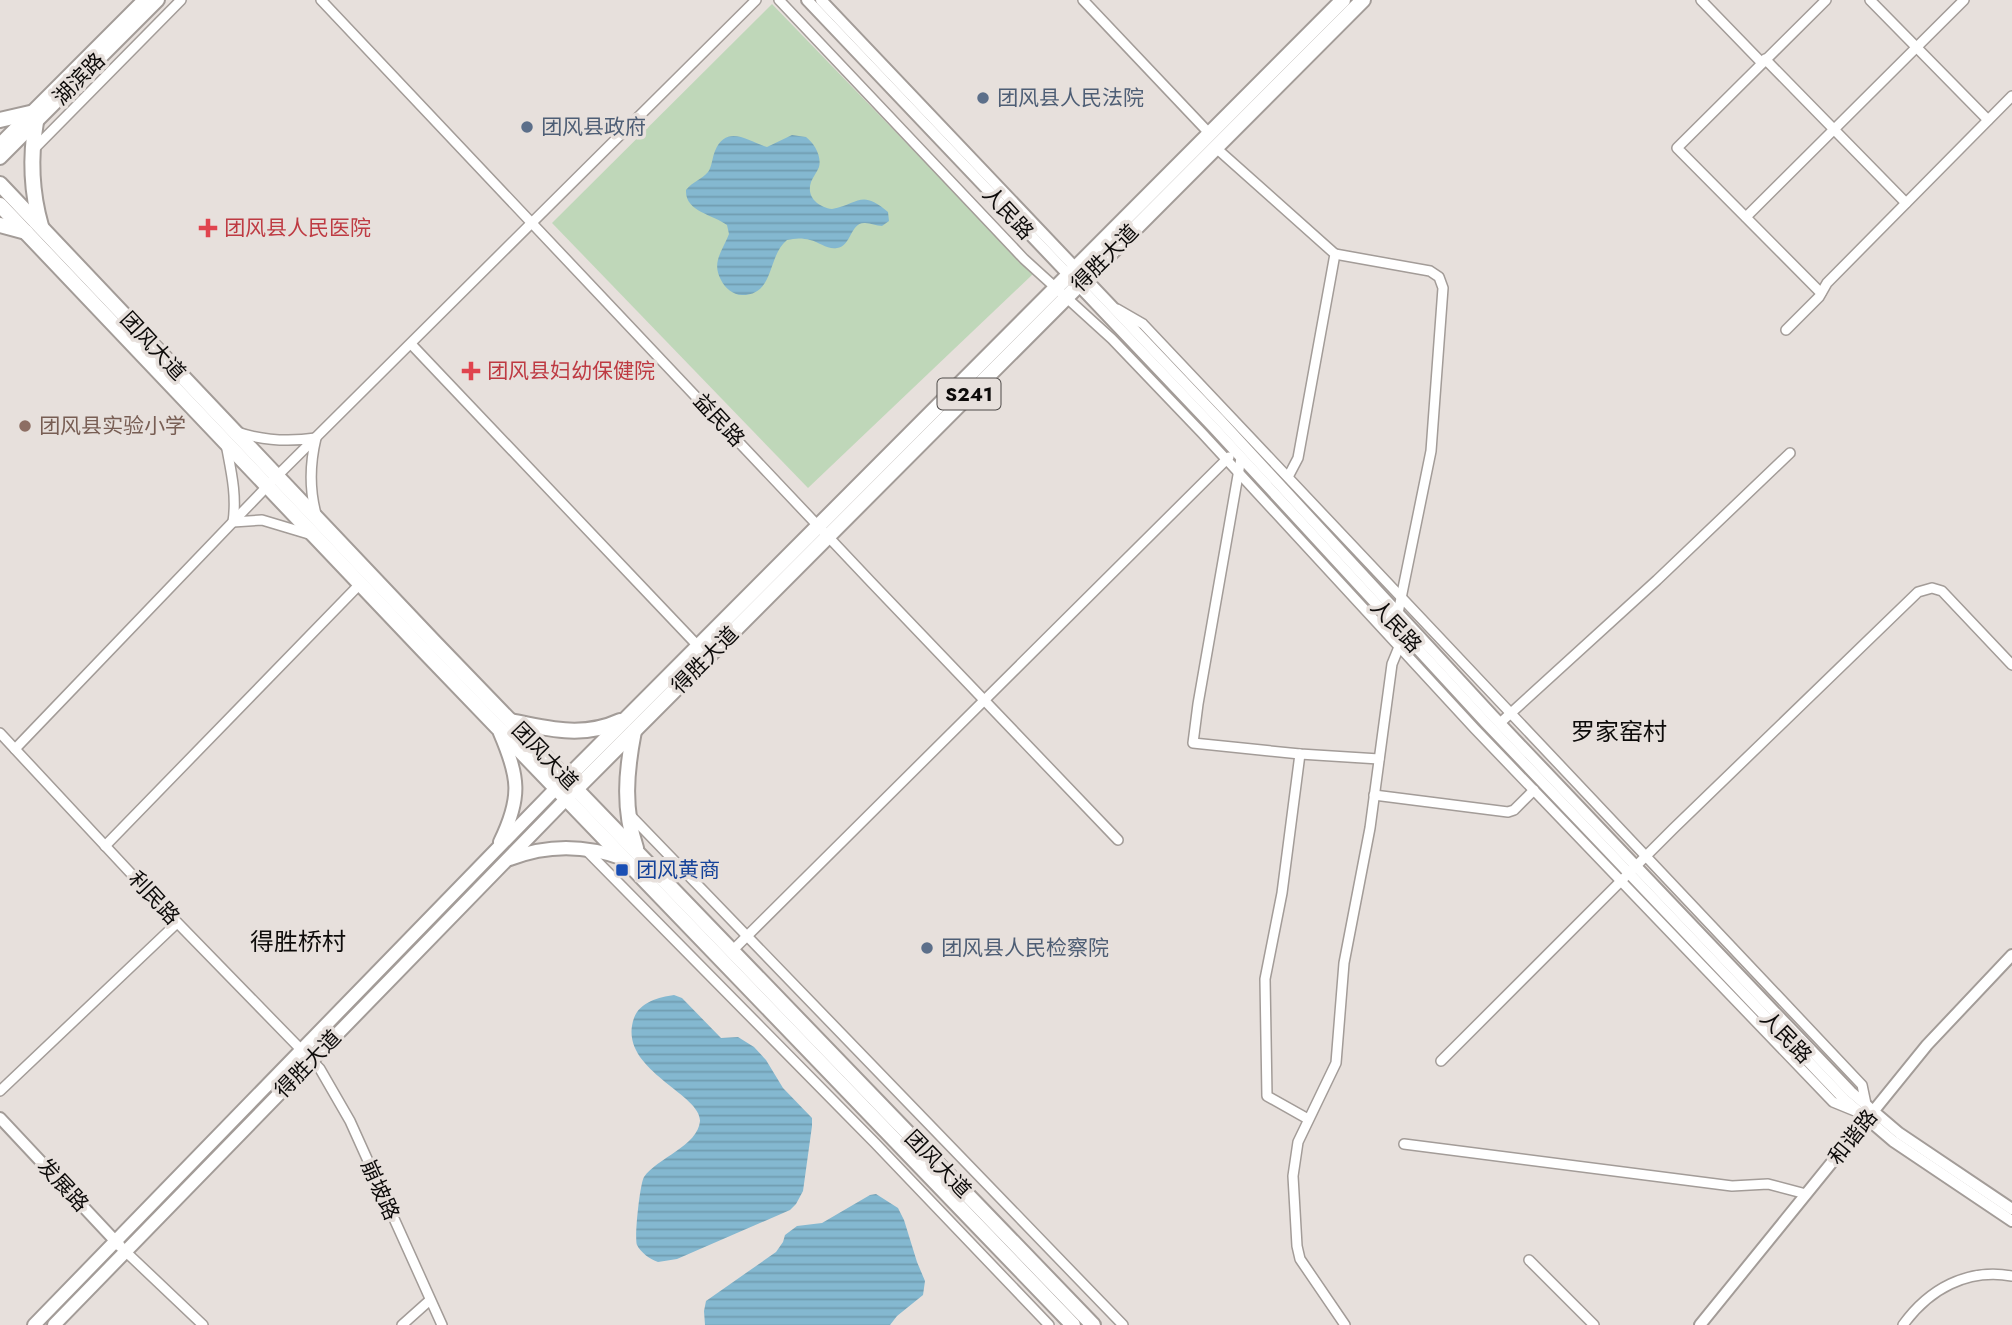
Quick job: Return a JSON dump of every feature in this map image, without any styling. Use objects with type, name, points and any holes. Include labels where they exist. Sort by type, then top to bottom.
[{"type":"main road","name":"湖滨路","points":[[0,158],[33,118],[144,0]]},
{"type":"main road","name":"湖滨路","points":[[0,144],[33,118],[158,0]]},
{"type":"main road","name":"得胜大道","points":[[34,1325],[495,851],[634,731],[823,531],[1061,293],[1209,133],[1343,0]]},
{"type":"main road","name":"得胜大道","points":[[1076,277],[1216,147],[1363,0]]},
{"type":"main road","points":[[0,120],[33,118],[34,197],[41,227]]},
{"type":"main road","name":"团风大道","points":[[0,184],[272,482],[314,535],[360,584],[505,725]]},
{"type":"main road","name":"团风大道","points":[[0,205],[230,437]]},
{"type":"main road","points":[[0,225],[26,232]]},
{"type":"main road","name":"团风大道","points":[[272,482],[318,519],[566,789],[624,859],[1073,1325]]},
{"type":"main road","name":"得胜大道","points":[[54,1325],[506,860],[627,717],[698,646],[823,531]]},
{"type":"main road","points":[[495,851],[509,818],[516,791],[505,725],[579,732],[600,729],[627,717]]},
{"type":"main road","points":[[634,731],[626,779],[628,813],[638,853]]},
{"type":"main road","name":"团风大道","points":[[566,789],[638,853],[1093,1325]]},
{"type":"main road","points":[[506,860],[545,849],[585,849],[606,852],[624,859]]},
{"type":"street","points":[[32,151],[181,0]]},
{"type":"street","name":"益民路","points":[[321,0],[1118,839]]},
{"type":"street","points":[[15,749],[272,482],[756,0]]},
{"type":"street","points":[[779,0],[1024,259],[1234,456],[1238,472],[1193,743],[1300,754],[1379,758]]},
{"type":"street","name":"人民路","points":[[807,0],[1076,277],[1109,304],[1220,420],[1500,723],[1629,873]]},
{"type":"street","name":"人民路","points":[[821,0],[1076,277],[1234,456],[1844,1099],[2012,1209]]},
{"type":"street","points":[[1083,0],[1209,133]]},
{"type":"street","points":[[1701,0],[1906,203]]},
{"type":"street","points":[[1821,293],[1677,148],[1826,0]]},
{"type":"street","points":[[1870,0],[1988,120]]},
{"type":"street","points":[[1746,216],[1964,0]]},
{"type":"street","points":[[1786,330],[1821,293],[1827,282],[2012,96]]},
{"type":"street","points":[[1216,147],[1335,254],[1430,271],[1439,277],[1442,285],[1431,451],[1398,614]]},
{"type":"street","points":[[1288,477],[1298,458],[1335,254]]},
{"type":"street","points":[[1109,304],[1143,324],[1862,1085],[1867,1112]]},
{"type":"street","points":[[411,344],[698,646]]},
{"type":"street","points":[[233,522],[235,490],[230,437],[280,441],[316,438]]},
{"type":"street","points":[[316,438],[311,482],[318,519]]},
{"type":"street","points":[[1500,723],[1657,580],[1790,453]]},
{"type":"street","points":[[1234,456],[1238,472],[1534,790],[1629,873]]},
{"type":"street","points":[[732,951],[1234,456]]},
{"type":"street","points":[[233,522],[262,520],[314,535]]},
{"type":"street","points":[[105,845],[360,584]]},
{"type":"street","points":[[1441,1061],[1629,873],[1918,592],[1932,588],[1942,591],[2012,665]]},
{"type":"street","points":[[1345,1325],[1302,1265],[1297,1246],[1293,1176],[1298,1142],[1336,1063],[1344,963],[1374,795],[1392,664],[1404,634]]},
{"type":"street","name":"利民路","points":[[0,733],[177,923],[312,1060]]},
{"type":"street","points":[[1300,754],[1282,892],[1264,990],[1267,1096],[1308,1119]]},
{"type":"street","points":[[1374,795],[1507,812],[1514,810],[1534,790]]},
{"type":"street","points":[[628,813],[1122,1325]]},
{"type":"street","points":[[585,849],[875,1143],[1049,1325]]},
{"type":"street","points":[[0,1091],[177,923]]},
{"type":"street","name":"和谐路","points":[[1700,1325],[1806,1194],[1867,1112],[2012,955]]},
{"type":"street","name":"崩坡路","points":[[312,1060],[342,1105],[442,1325]]},
{"type":"street","name":"人民路","points":[[1867,1112],[1893,1141],[2012,1221]]},
{"type":"street","name":"发展路","points":[[0,1118],[125,1251]]},
{"type":"street","points":[[1404,1144],[1732,1186],[1768,1184],[1806,1194]]},
{"type":"street","points":[[125,1251],[203,1325]]},
{"type":"street","points":[[1529,1260],[1594,1325]]},
{"type":"street","points":[[1903,1325],[1927,1298],[1956,1281],[1987,1274],[2012,1276]]},
{"type":"street","points":[[402,1325],[430,1300]]},
{"type":"green space","points":[[772,4],[1033,274],[808,488],[552,223]]},
{"type":"water","points":[[792,135],[806,137],[818,154],[820,163],[810,192],[818,204],[832,209],[860,200],[872,201],[888,212],[889,221],[882,226],[867,223],[856,226],[846,243],[837,248],[805,239],[787,240],[776,255],[760,289],[753,293],[735,294],[723,283],[717,267],[729,234],[727,225],[695,208],[687,197],[686,190],[708,172],[715,151],[726,138],[739,137],[767,147]]},
{"type":"water","points":[[674,995],[682,998],[721,1038],[738,1037],[754,1047],[766,1060],[783,1088],[812,1118],[812,1126],[803,1191],[790,1210],[677,1259],[658,1262],[641,1251],[636,1241],[642,1181],[650,1170],[692,1138],[700,1121],[697,1111],[688,1100],[647,1066],[637,1052],[632,1036],[634,1018],[645,1004]]},
{"type":"water","points":[[876,1194],[898,1208],[925,1281],[923,1295],[890,1325],[705,1325],[706,1301],[776,1252],[785,1235],[797,1226],[822,1223]]},
{"type":"place","name":"团风县人民法院","points":[[983,98]]},
{"type":"place","name":"团风县政府","points":[[527,127]]},
{"type":"place","name":"团风县人民医院","points":[[208,228]]},
{"type":"place","name":"团风县妇幼保健院","points":[[471,371]]},
{"type":"place","name":"团风县实验小学","points":[[25,426]]},
{"type":"place","name":"团风黄商","points":[[622,870]]},
{"type":"place","name":"团风县人民检察院","points":[[927,948]]},
{"type":"district","name":"罗家窑村","points":[[1619,732]]},
{"type":"district","name":"得胜桥村","points":[[298,942]]}]
